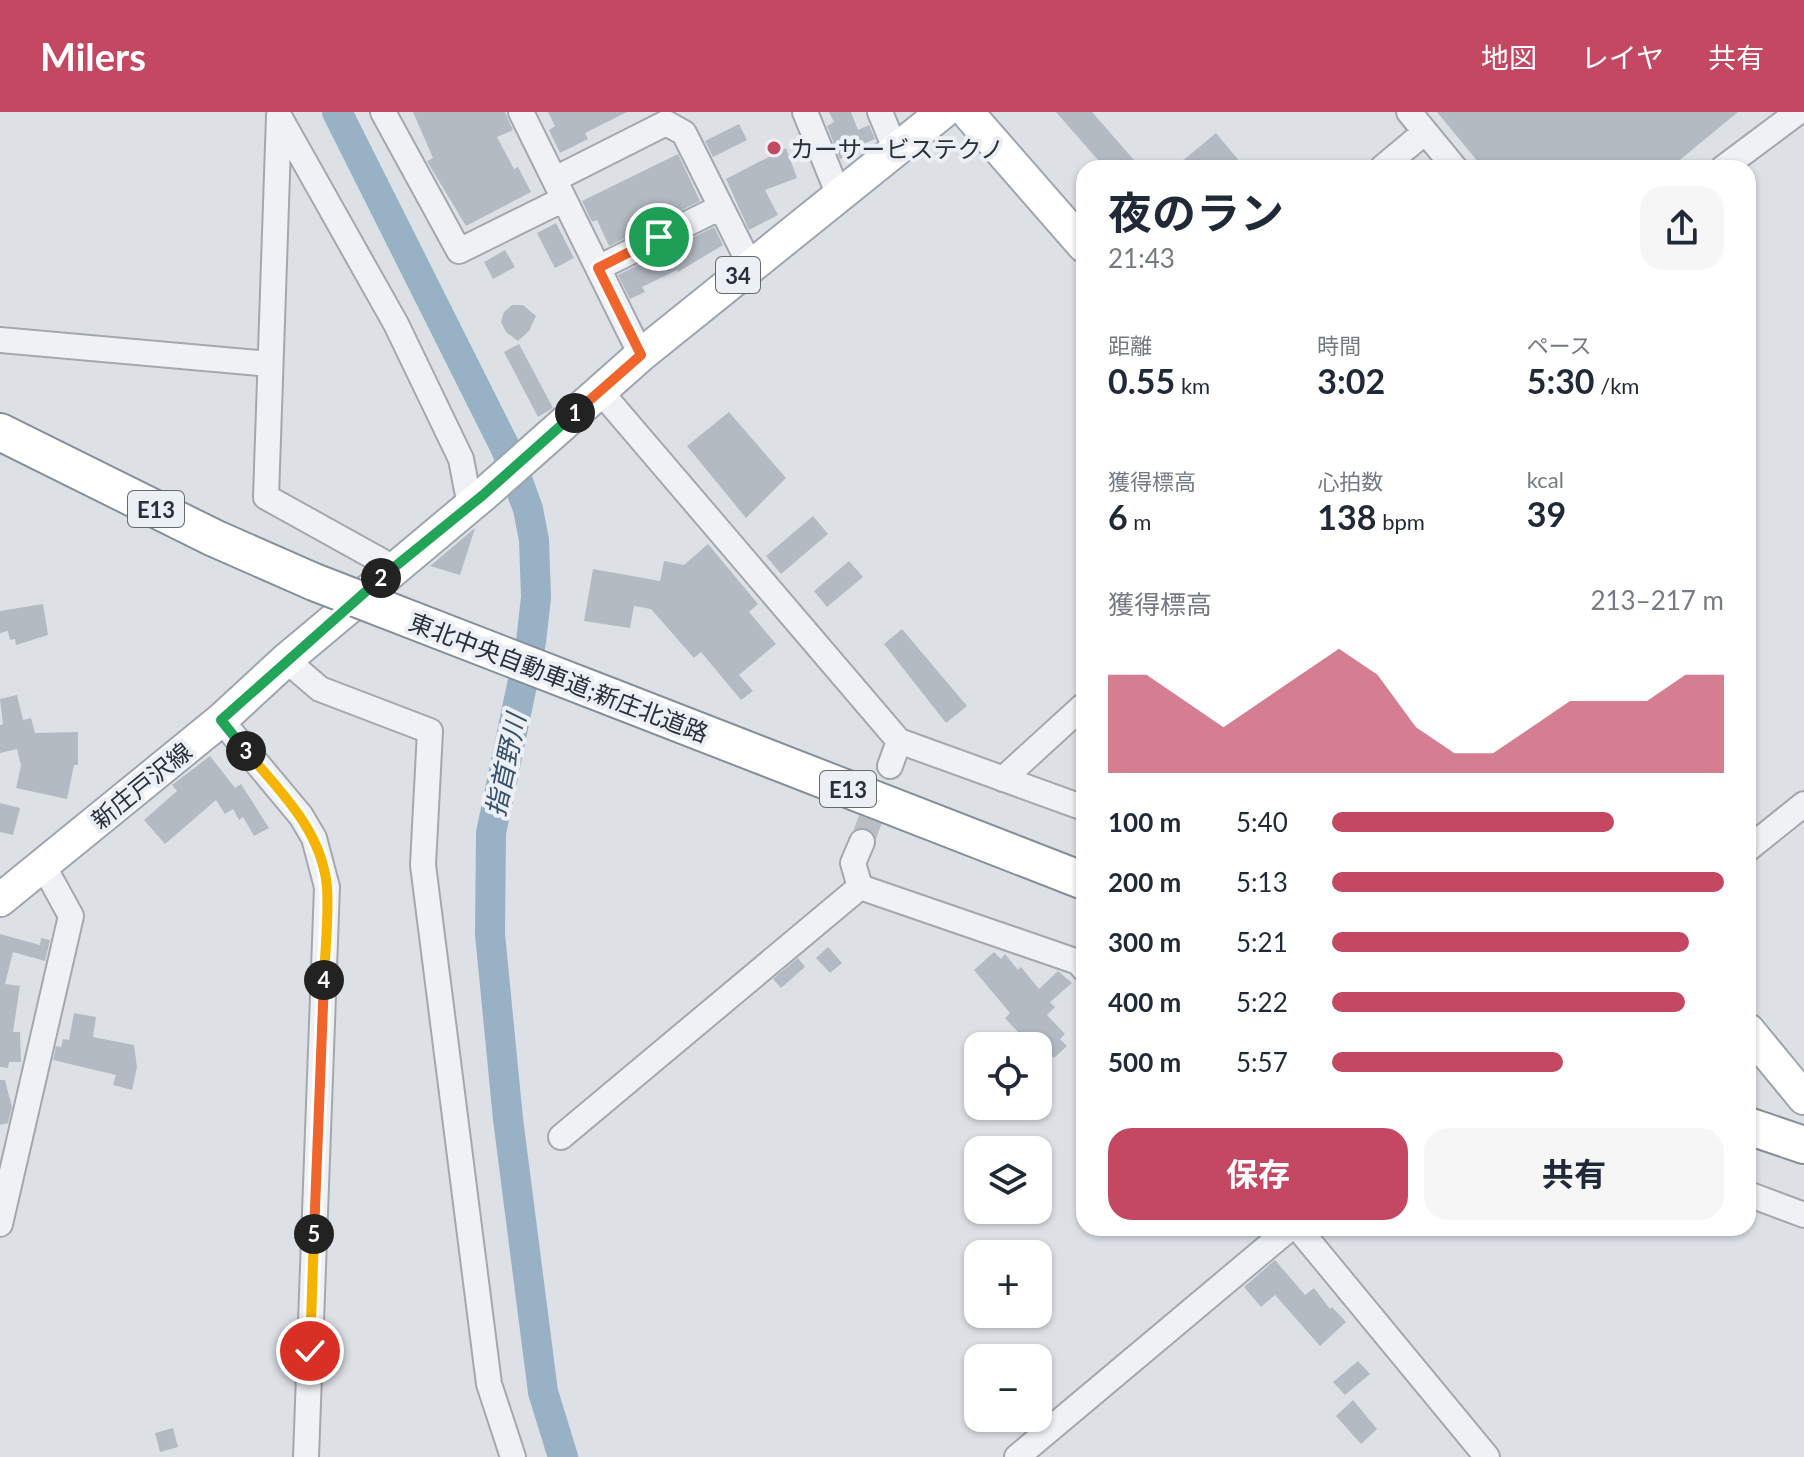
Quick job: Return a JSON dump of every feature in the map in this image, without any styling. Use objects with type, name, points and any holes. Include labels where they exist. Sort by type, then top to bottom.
[{"type":"highway","name":"東北中央自動車道;新庄北道路","points":[[0,432],[214,538],[314,582],[1076,878]]},
{"type":"highway","points":[[1756,1129],[1804,1145]]},
{"type":"main road","name":"新庄戸沢線","points":[[0,900],[221,720],[286,660],[477,501],[641,355],[750,265],[840,198],[943,112]]},
{"type":"main road","points":[[967,112],[1076,237]]},
{"type":"main road","points":[[1756,1040],[1804,1098]]},
{"type":"street","points":[[383,112],[459,251],[666,123],[684,133],[750,265]]},
{"type":"street","points":[[521,112],[641,355]]},
{"type":"street","points":[[805,112],[840,198]]},
{"type":"street","points":[[880,112],[896,151]]},
{"type":"street","points":[[1409,112],[1448,160]]},
{"type":"street","points":[[1734,160],[1798,112]]},
{"type":"street","points":[[278,114],[266,497],[394,568]]},
{"type":"street","points":[[278,114],[396,324],[461,459],[477,501]]},
{"type":"street","points":[[1392,160],[1425,132]]},
{"type":"street","points":[[598,268],[721,207]]},
{"type":"street","points":[[0,340],[270,364]]},
{"type":"street","points":[[600,391],[899,741],[1076,805]]},
{"type":"street","points":[[286,660],[320,689],[430,731],[423,865],[489,1384],[513,1457]]},
{"type":"street","points":[[1003,779],[1076,712]]},
{"type":"street","points":[[221,720],[301,816],[314,838],[327,887],[306,1457]]},
{"type":"street","points":[[890,766],[899,741]]},
{"type":"street","points":[[1756,843],[1804,804]]},
{"type":"street","points":[[860,887],[853,863],[862,842]]},
{"type":"street","points":[[0,1224],[4,1185],[71,916],[43,865]]},
{"type":"street","points":[[860,887],[1076,961]]},
{"type":"street","points":[[561,1137],[860,887]]},
{"type":"street","points":[[1756,1197],[1804,1215]]},
{"type":"street","points":[[1017,1457],[1280,1236]]},
{"type":"street","points":[[1305,1236],[1487,1457]]},
{"type":"building","points":[[413,112],[505,112],[513,130],[497,137],[531,192],[466,226],[427,161],[433,158]]},
{"type":"building","points":[[548,112],[627,112],[585,133],[588,139],[560,153],[549,130],[555,126]]},
{"type":"building","points":[[829,112],[851,112],[858,130],[869,125],[875,139],[846,151],[848,156],[840,159],[827,126],[834,122]]},
{"type":"building","points":[[1056,112],[1092,112],[1134,160],[1098,160]]},
{"type":"building","points":[[1437,112],[1738,112],[1680,160],[1476,160]]},
{"type":"building","points":[[739,124],[747,140],[713,157],[705,141]]},
{"type":"building","points":[[1216,133],[1238,160],[1184,160]]},
{"type":"building","points":[[786,148],[797,178],[765,190],[778,215],[749,230],[726,179]]},
{"type":"building","points":[[678,154],[700,201],[609,246],[597,220],[592,222],[582,201]]},
{"type":"building","points":[[556,223],[574,258],[555,268],[537,233]]},
{"type":"building","points":[[714,227],[723,245],[678,272],[642,287],[645,292],[630,299],[618,275]]},
{"type":"building","points":[[505,250],[515,267],[493,279],[484,262]]},
{"type":"building","points":[[512,305],[523,305],[536,316],[529,331],[518,341],[506,332],[501,322],[504,312]]},
{"type":"building","points":[[519,344],[553,408],[538,417],[504,352]]},
{"type":"building","points":[[729,412],[786,478],[746,518],[687,446]]},
{"type":"building","points":[[813,516],[828,534],[781,574],[766,556]]},
{"type":"building","points":[[475,528],[460,575],[430,566]]},
{"type":"building","points":[[708,544],[758,604],[749,612],[776,644],[739,675],[753,691],[741,700],[701,652],[694,658],[651,609],[634,606],[630,628],[584,621],[593,569],[660,581],[664,561],[684,565]]},
{"type":"building","points":[[849,561],[863,577],[827,607],[814,591]]},
{"type":"building","points":[[43,604],[48,635],[16,645],[15,639],[10,640],[8,631],[0,633],[0,611]]},
{"type":"building","points":[[902,629],[967,706],[946,723],[884,644]]},
{"type":"building","points":[[17,695],[23,720],[31,718],[35,733],[78,732],[78,765],[74,765],[67,799],[16,788],[21,766],[17,749],[0,753],[0,725],[3,724],[0,699]]},
{"type":"building","points":[[210,756],[235,788],[241,784],[269,828],[254,836],[243,817],[239,820],[233,809],[225,814],[216,800],[165,844],[144,820],[177,791],[172,785]]},
{"type":"building","points":[[0,803],[20,808],[13,835],[0,832]]},
{"type":"building","points":[[0,934],[40,945],[41,938],[50,940],[45,961],[13,952],[5,984],[20,986],[13,1032],[20,1032],[21,1062],[9,1062],[8,1068],[0,1067]]},
{"type":"building","points":[[828,947],[842,963],[830,973],[816,958]]},
{"type":"building","points":[[994,952],[1001,959],[1005,954],[1018,970],[1021,967],[1039,989],[1058,971],[1072,983],[1050,1002],[1055,1007],[1047,1015],[1065,1034],[1060,1039],[1067,1046],[1054,1058],[1052,1032],[1018,1032],[1005,1018],[1010,1013],[974,970]]},
{"type":"building","points":[[798,958],[805,967],[781,988],[773,979]]},
{"type":"building","points":[[74,1013],[96,1017],[93,1037],[134,1045],[137,1067],[132,1090],[113,1085],[116,1075],[53,1060],[56,1046],[61,1047],[63,1039],[69,1040]]},
{"type":"building","points":[[0,1080],[5,1080],[12,1107],[8,1123],[0,1125]]},
{"type":"building","points":[[1275,1260],[1305,1295],[1314,1288],[1330,1309],[1332,1307],[1346,1322],[1320,1346],[1275,1295],[1261,1307],[1244,1287]]},
{"type":"building","points":[[1358,1361],[1370,1374],[1345,1395],[1333,1382]]},
{"type":"building","points":[[1353,1400],[1377,1429],[1361,1444],[1336,1416]]},
{"type":"building","points":[[173,1428],[178,1447],[160,1452],[155,1433]]},
{"type":"waterway","name":"指首野川","points":[[337,112],[506,449],[528,509],[534,540],[536,597],[531,642],[491,833],[490,934],[508,1119],[543,1392],[563,1457]]},
{"type":"tunnel","points":[[862,842],[890,766]]},
{"type":"place","name":"カーサービステクノ","points":[[774,148]]},
{"type":"route","points":[[310,1351],[327,887],[314,838],[301,816],[221,720],[286,660],[483,495],[641,355],[598,268],[659,237]]}]
